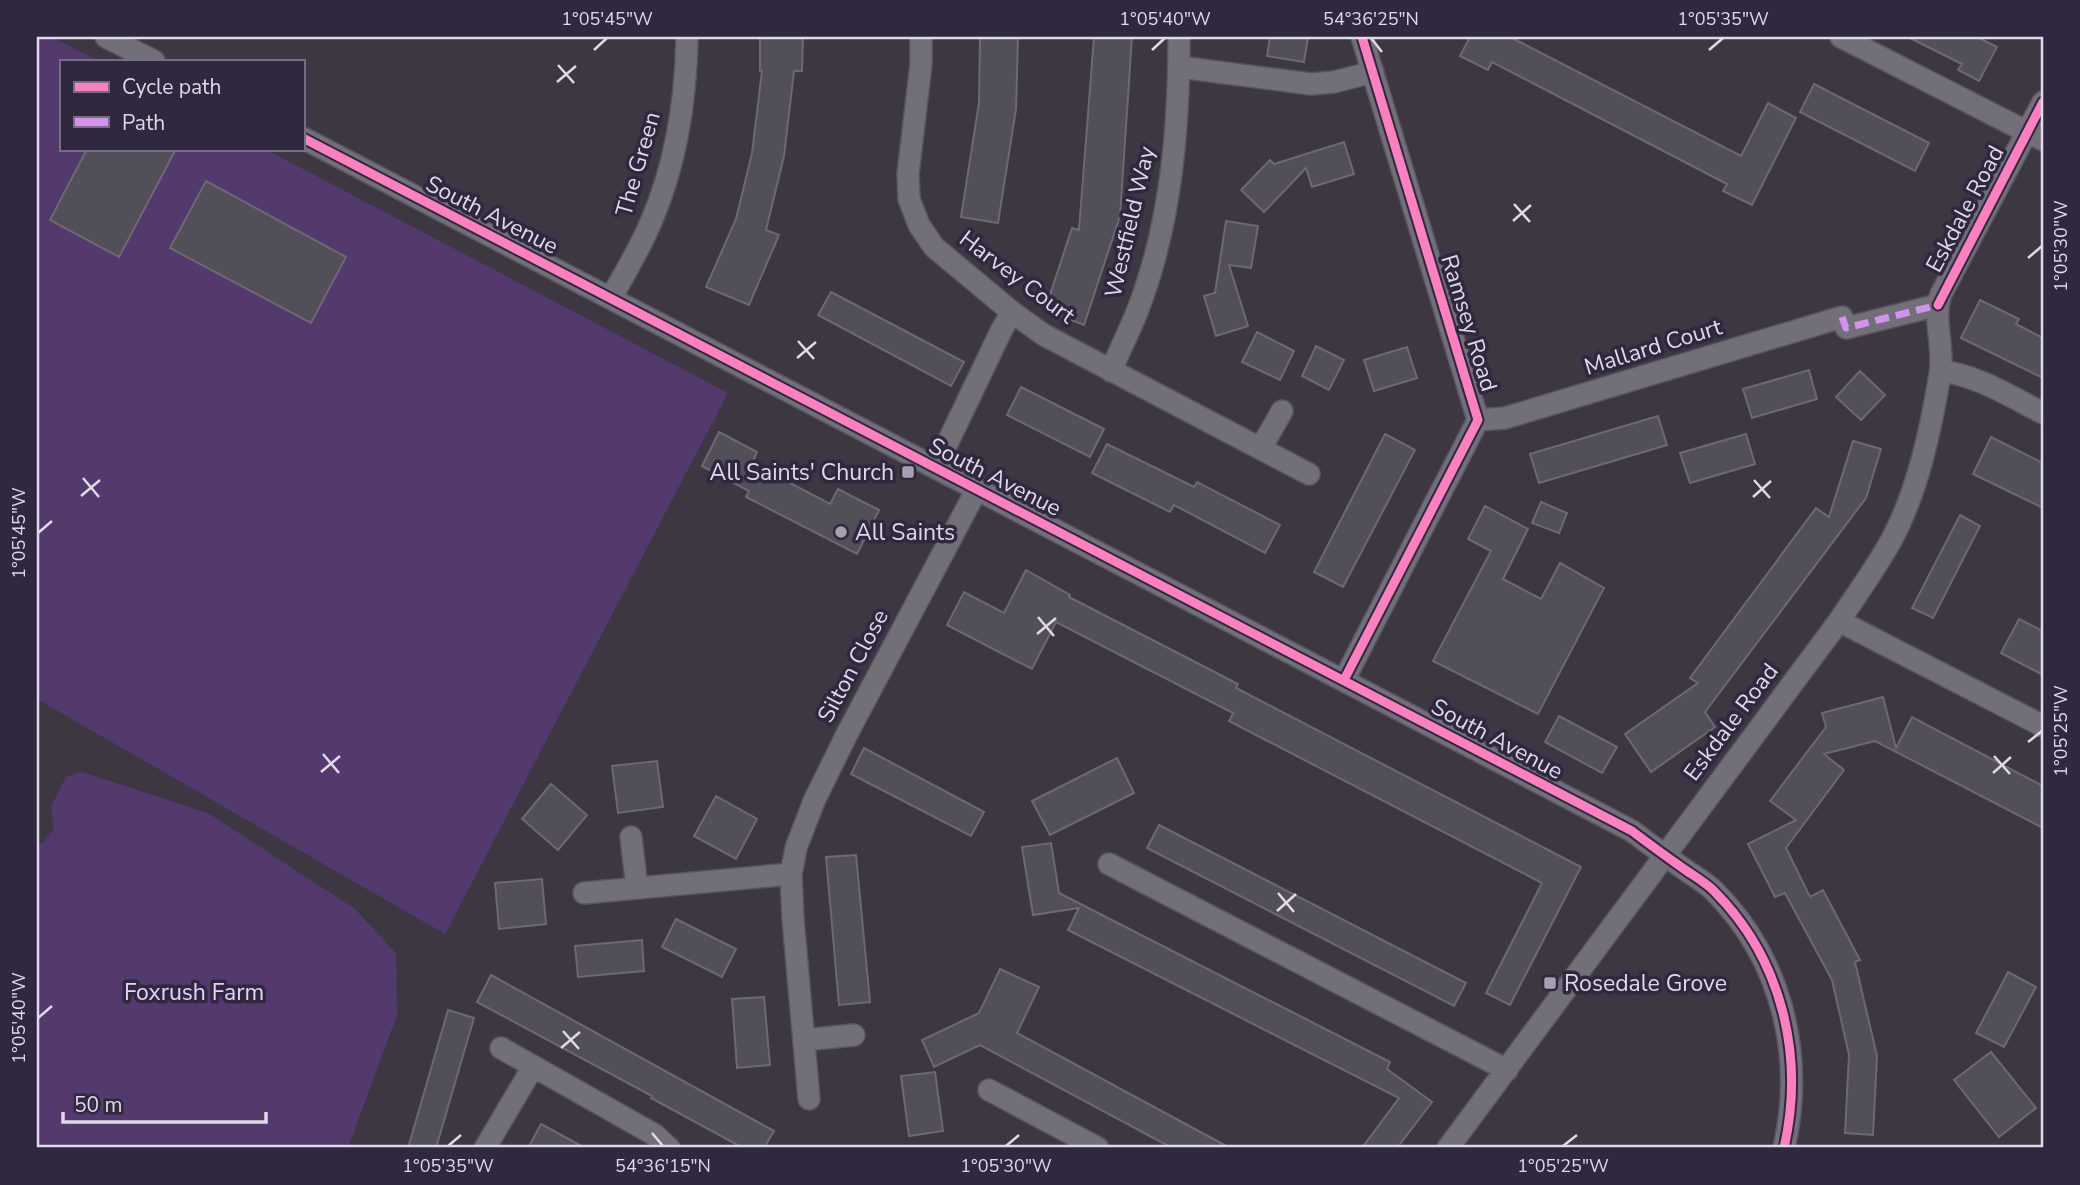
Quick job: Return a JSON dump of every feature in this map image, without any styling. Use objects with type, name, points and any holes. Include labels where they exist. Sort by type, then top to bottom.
[{"type":"street","points":[[106,37],[152,60]]},
{"type":"street","name":"The Green","points":[[611,298],[652,222],[664,184],[682,106],[687,37]]},
{"type":"street","name":"Harvey Court","points":[[920,37],[921,64],[908,174],[909,199],[919,225],[934,247],[1044,335],[1309,474]]},
{"type":"street","name":"Westfield Way","points":[[1111,371],[1138,311],[1163,216],[1177,133],[1179,37]]},
{"type":"street","name":"Ramsey Road","points":[[1344,680],[1478,420],[1362,37]]},
{"type":"street","points":[[1841,37],[2035,136]]},
{"type":"street","points":[[1179,67],[1311,83],[1334,82],[1373,72]]},
{"type":"street","name":"Eskdale Road","points":[[1448,1148],[1839,621],[1892,539],[1906,508],[1919,467],[1941,371],[1938,305],[2035,136],[2043,102]]},
{"type":"street","name":"South Avenue","points":[[304,139],[1632,831],[1712,889],[1739,919],[1762,957],[1782,1001],[1792,1067],[1792,1100],[1784,1148]]},
{"type":"street","name":"Mallard Court","points":[[1478,420],[1505,418],[1842,317],[1846,328],[1938,305]]},
{"type":"street","points":[[936,467],[1012,312]]},
{"type":"street","points":[[1941,371],[1957,373],[1978,381],[2043,413]]},
{"type":"street","points":[[1261,448],[1282,411]]},
{"type":"street","name":"Silton Close","points":[[810,1099],[792,874],[796,848],[814,801],[852,723],[977,489]]},
{"type":"street","points":[[1839,621],[2043,726]]},
{"type":"street","points":[[631,837],[637,888]]},
{"type":"street","points":[[1109,864],[1507,1070]]},
{"type":"street","points":[[584,893],[792,874]]},
{"type":"street","points":[[804,1040],[854,1035]]},
{"type":"street","points":[[501,1048],[655,1135],[669,1148]]},
{"type":"street","points":[[485,1148],[533,1067]]},
{"type":"street","points":[[989,1090],[1098,1148]]},
{"type":"green space","points":[[37,37],[52,37],[97,60],[60,60],[60,150],[267,150],[728,393],[445,934],[37,699]]},
{"type":"green space","name":"Foxrush Farm","points":[[82,772],[208,813],[355,909],[396,953],[397,1015],[348,1148],[37,1148],[37,845],[44,842],[54,829],[51,807],[66,777]]},
{"type":"building","points":[[760,37],[803,37],[802,71],[794,71],[784,156],[766,230],[779,235],[749,305],[706,287],[736,219],[752,153],[762,71]]},
{"type":"building","points":[[980,37],[1018,37],[1016,109],[998,223],[961,217],[979,103]]},
{"type":"building","points":[[1094,37],[1132,37],[1120,216],[1084,325],[1045,310],[1072,228],[1079,230]]},
{"type":"building","points":[[1270,37],[1308,37],[1304,62],[1267,56]]},
{"type":"building","points":[[1470,37],[1510,37],[1741,156],[1768,103],[1796,118],[1752,205],[1723,191],[1727,184],[1492,62],[1488,70],[1460,56]]},
{"type":"building","points":[[1908,37],[1977,37],[1997,47],[1979,81],[1958,70],[1962,64]]},
{"type":"building","points":[[1814,84],[1929,143],[1915,171],[1800,112]]},
{"type":"building","points":[[1344,142],[1354,174],[1312,187],[1306,168],[1264,212],[1241,190],[1270,160],[1274,164]]},
{"type":"building","points":[[86,150],[175,150],[119,257],[50,220]]},
{"type":"building","points":[[206,181],[346,257],[311,323],[170,248]]},
{"type":"building","points":[[1226,221],[1258,226],[1251,268],[1229,265],[1248,326],[1216,336],[1204,296],[1215,293]]},
{"type":"building","points":[[831,292],[964,362],[951,386],[818,315]]},
{"type":"building","points":[[1980,300],[2019,319],[2016,324],[2043,338],[2043,378],[1961,338]]},
{"type":"building","points":[[1257,332],[1294,351],[1280,380],[1242,362]]},
{"type":"building","points":[[1316,346],[1344,360],[1329,390],[1302,376]]},
{"type":"building","points":[[1407,347],[1417,378],[1374,391],[1364,360]]},
{"type":"building","points":[[1809,370],[1817,399],[1752,418],[1743,389]]},
{"type":"building","points":[[1860,371],[1885,395],[1861,420],[1836,397]]},
{"type":"building","points":[[1021,387],[1104,429],[1090,457],[1007,415]]},
{"type":"building","points":[[1658,416],[1667,445],[1539,483],[1530,454]]},
{"type":"building","name":"All Saints","points":[[719,432],[757,452],[752,463],[830,504],[838,489],[879,510],[857,554],[746,497],[749,491],[702,466]]},
{"type":"building","points":[[1385,434],[1415,450],[1343,587],[1314,572]]},
{"type":"building","points":[[1746,434],[1755,464],[1690,483],[1680,453]]},
{"type":"building","points":[[1991,437],[2043,463],[2043,508],[1973,474]]},
{"type":"building","points":[[1853,441],[1881,449],[1866,498],[1705,712],[1715,727],[1651,772],[1625,734],[1698,683],[1690,678],[1816,508],[1829,517]]},
{"type":"building","points":[[1107,444],[1194,487],[1197,482],[1280,525],[1265,553],[1174,505],[1170,512],[1092,473]]},
{"type":"building","points":[[1541,502],[1567,513],[1559,533],[1532,523]]},
{"type":"building","points":[[1485,506],[1528,529],[1503,579],[1541,599],[1560,563],[1604,588],[1538,714],[1433,661],[1491,551],[1468,539]]},
{"type":"building","points":[[1960,515],[1980,526],[1933,618],[1912,608]]},
{"type":"building","points":[[1026,570],[1070,595],[1069,597],[1238,684],[1236,688],[1581,867],[1510,1005],[1486,993],[1542,883],[1229,721],[1233,713],[1056,622],[1032,669],[947,625],[964,592],[1004,613]]},
{"type":"building","points":[[2019,619],[2043,631],[2043,675],[2001,653]]},
{"type":"building","points":[[1883,697],[1896,748],[1912,717],[2043,786],[2043,828],[1875,741],[1824,754],[1844,770],[1786,848],[1810,897],[1823,890],[1860,960],[1855,962],[1877,1056],[1873,1135],[1845,1133],[1849,1055],[1832,980],[1785,893],[1775,897],[1748,844],[1796,820],[1770,801],[1826,727],[1822,713]]},
{"type":"building","points":[[1559,716],[1617,747],[1602,773],[1545,742]]},
{"type":"building","points":[[864,748],[984,812],[971,836],[851,774]]},
{"type":"building","points":[[1117,758],[1134,793],[1050,835],[1032,801]]},
{"type":"building","points":[[657,761],[663,807],[618,813],[612,766]]},
{"type":"building","points":[[551,784],[587,815],[558,850],[522,819]]},
{"type":"building","points":[[716,796],[757,819],[736,859],[694,836]]},
{"type":"building","points":[[1159,825],[1466,983],[1454,1006],[1147,848]]},
{"type":"building","points":[[1051,843],[1059,893],[1390,1062],[1387,1069],[1432,1102],[1397,1148],[1362,1148],[1399,1098],[1068,930],[1079,908],[1033,915],[1022,847]]},
{"type":"building","points":[[856,855],[870,1002],[839,1005],[826,857]]},
{"type":"building","points":[[542,879],[546,924],[499,929],[495,883]]},
{"type":"building","points":[[676,919],[736,949],[722,977],[662,947]]},
{"type":"building","points":[[642,940],[644,971],[578,977],[575,946]]},
{"type":"building","points":[[1000,969],[1039,987],[1017,1033],[1230,1148],[1172,1148],[980,1045],[934,1067],[922,1040],[979,1013]]},
{"type":"building","points":[[2008,972],[2036,987],[2004,1047],[1976,1033]]},
{"type":"building","points":[[491,975],[774,1131],[764,1148],[743,1148],[477,1002]]},
{"type":"building","points":[[764,997],[770,1065],[737,1068],[732,999]]},
{"type":"building","points":[[448,1010],[474,1018],[436,1148],[408,1148]]},
{"type":"building","points":[[1991,1052],[2036,1108],[1999,1137],[1954,1080]]},
{"type":"building","points":[[935,1072],[943,1131],[909,1136],[901,1076]]},
{"type":"building","points":[[541,1124],[585,1148],[528,1148]]},
{"type":"marked path","points":[[1842,317],[1846,328],[1938,305]]},
{"type":"cycle path","points":[[1344,680],[1478,420],[1362,37]]},
{"type":"cycle path","points":[[1938,305],[2043,102]]},
{"type":"cycle path","points":[[304,139],[1632,831],[1714,891],[1757,947],[1772,978],[1789,1044],[1790,1113],[1784,1148]]},
{"type":"place","name":"All Saints' Church","points":[[908,472]]},
{"type":"place","name":"All Saints","points":[[841,532]]},
{"type":"place","name":"Rosedale Grove","points":[[1550,983]]}]
